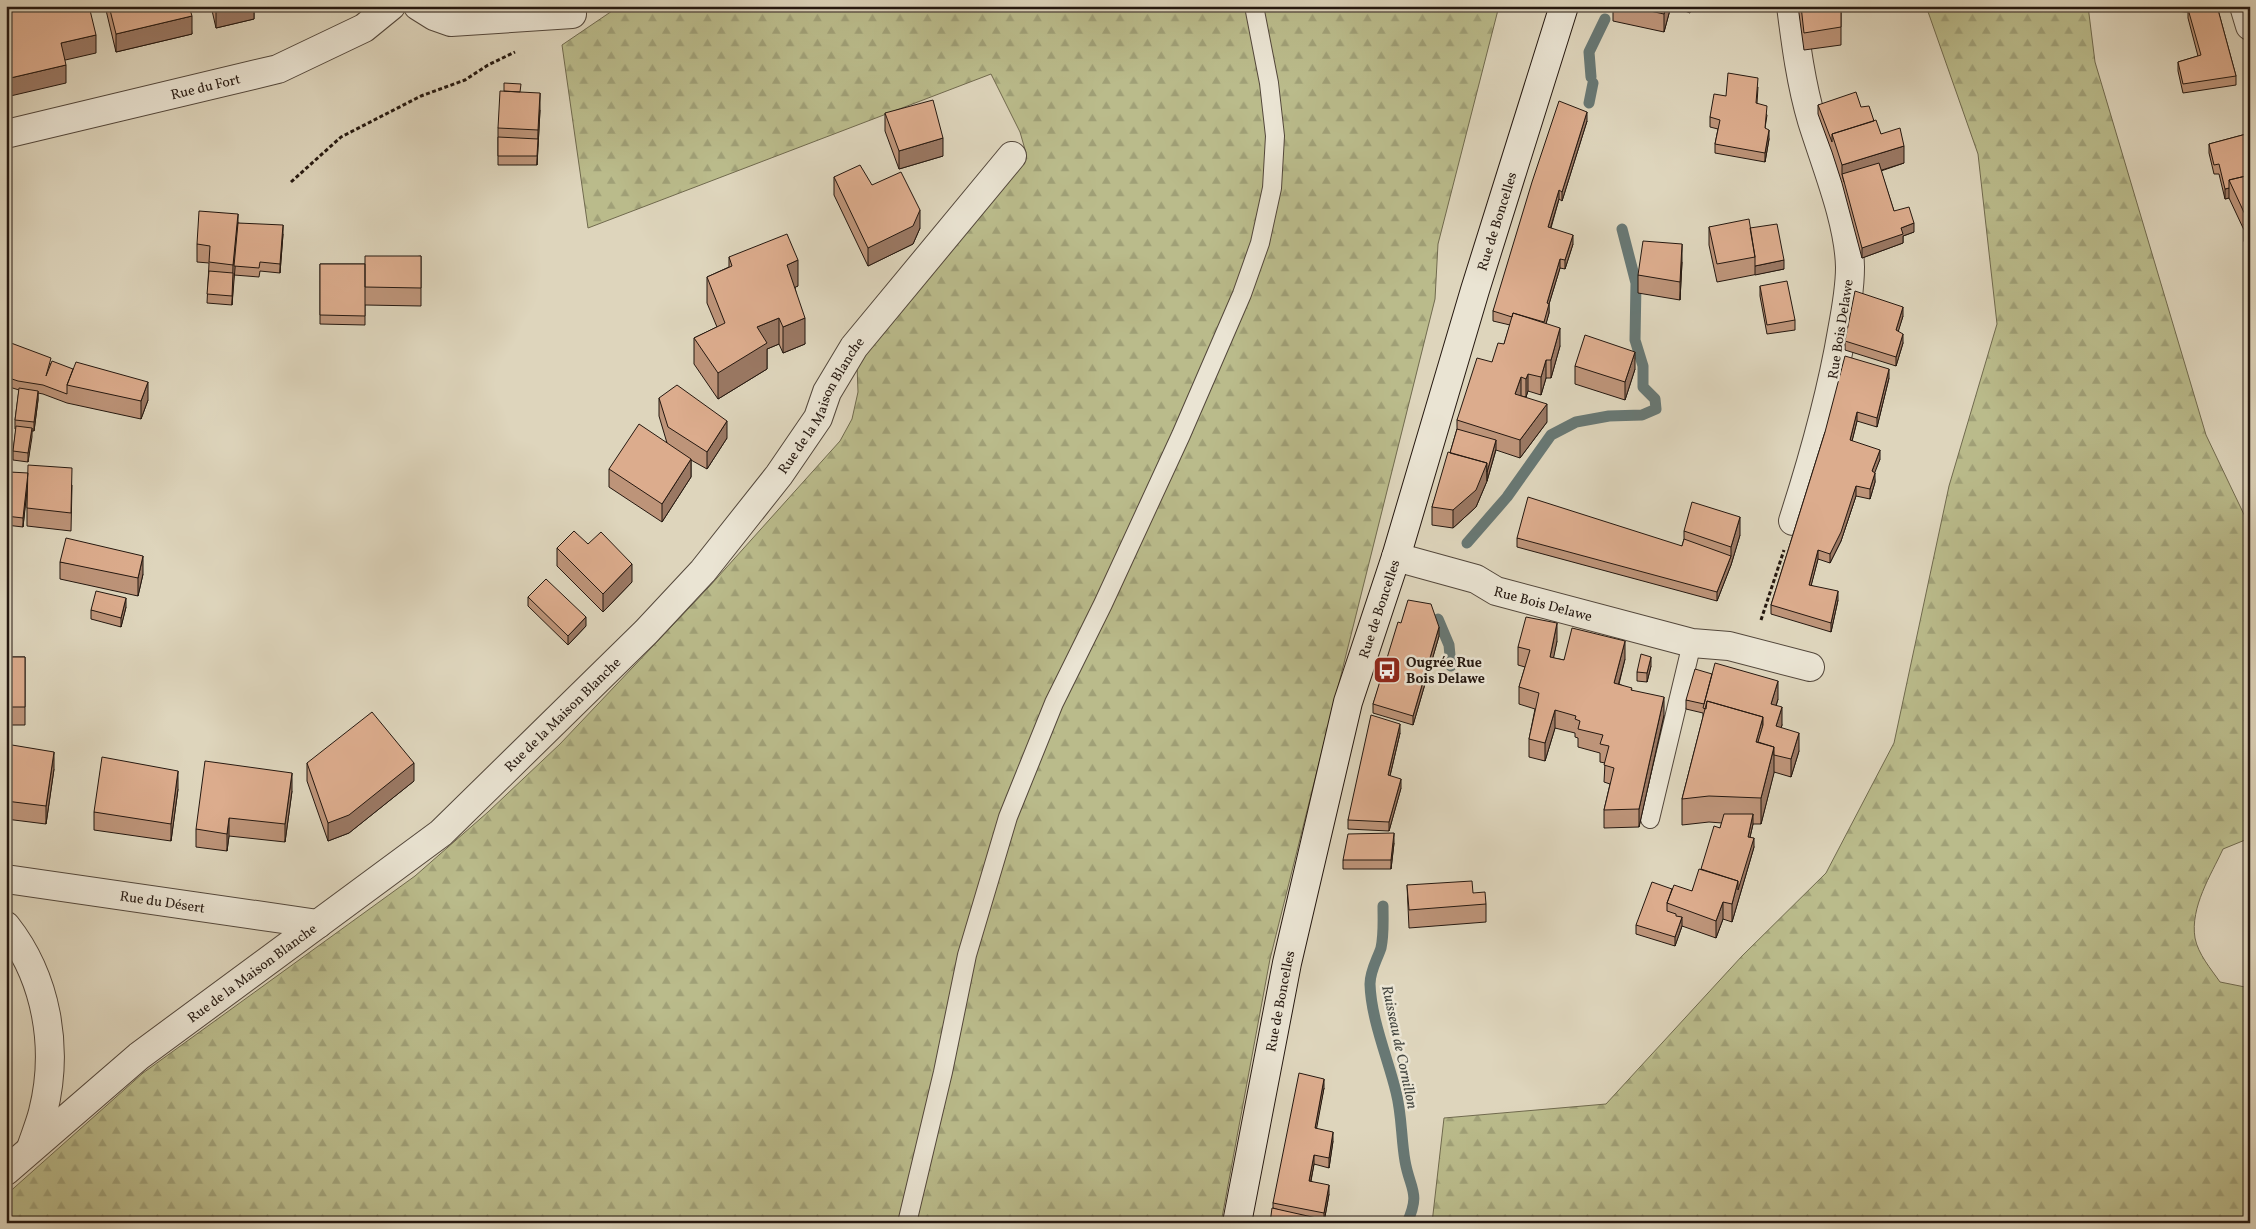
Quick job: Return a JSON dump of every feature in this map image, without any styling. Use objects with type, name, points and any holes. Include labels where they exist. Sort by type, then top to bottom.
[{"type":"street","name":"Rue du Fort","points":[[6,134],[278,69],[364,28],[391,6]]},
{"type":"street","points":[[418,6],[434,16],[451,22],[572,14]]},
{"type":"street","name":"Rue de Boncelles","points":[[1237,1223],[1287,963],[1348,702],[1396,557],[1475,290],[1564,6]]},
{"type":"street","name":"Rue Bois Delawe","points":[[1791,6],[1804,88],[1838,206],[1850,267],[1848,293],[1837,360],[1816,444],[1793,521]]},
{"type":"street","points":[[2244,6],[2250,26]]},
{"type":"street","name":"Rue de la Maison Blanche","points":[[6,1171],[140,1056],[441,833],[646,632],[703,571],[779,475],[818,418],[827,392],[854,347],[1012,156]]},
{"type":"street","name":"Rue Bois Delawe","points":[[1396,557],[1476,579],[1496,591],[1692,643],[1729,646],[1810,667]]},
{"type":"street","name":"Rue du Désert","points":[[6,879],[318,924]]},
{"type":"street","points":[[6,926],[19,942],[34,973],[45,1003],[50,1038],[49,1072],[43,1112],[31,1148]]},
{"type":"lane","points":[[907,1223],[943,1072],[967,955],[1008,817],[1054,703],[1181,436],[1242,294],[1260,243],[1272,188],[1275,136],[1269,83],[1254,6]]},
{"type":"lane","points":[[1650,819],[1692,643]]},
{"type":"path","points":[[291,182],[341,137],[421,96],[465,80],[488,65],[519,50]]},
{"type":"path","points":[[1753,618],[1762,620],[1793,521]]},
{"type":"green space","points":[[614,6],[1499,6],[1438,244],[1435,299],[1270,959],[1221,1223],[6,1223],[6,1195],[143,1073],[415,876],[488,812],[560,744],[708,588],[840,441],[852,419],[858,392],[857,365],[864,348],[1026,153],[1020,132],[991,74],[588,228],[562,45],[612,11]]},
{"type":"green space","points":[[1926,6],[2088,6],[2095,62],[2206,435],[2250,527],[2250,838],[2223,849],[2198,903],[2194,926],[2199,950],[2220,982],[2250,988],[2250,1223],[1432,1223],[1444,1118],[1606,1104],[1742,956],[1826,873],[1894,743],[1949,486],[1997,324],[1978,154]]},
{"type":"building","points":[[26,6],[89,6],[96,35],[61,43],[66,65],[6,79],[6,11]]},
{"type":"building","points":[[109,6],[189,6],[192,16],[116,34]]},
{"type":"building","points":[[215,6],[232,6],[216,10]]},
{"type":"building","points":[[1627,6],[1666,6],[1664,14]]},
{"type":"building","points":[[1801,6],[1841,6],[1841,27],[1804,33]]},
{"type":"building","points":[[2217,6],[2236,76],[2183,84],[2178,62],[2201,55],[2188,9]]},
{"type":"building","points":[[1728,73],[1758,78],[1756,103],[1767,106],[1765,128],[1769,130],[1765,153],[1715,144],[1720,120],[1710,117],[1714,94],[1726,96]]},
{"type":"building","points":[[504,83],[521,84],[520,92],[504,91]]},
{"type":"building","points":[[500,91],[540,93],[538,130],[498,128]]},
{"type":"building","points":[[1856,92],[1861,107],[1869,106],[1874,121],[1832,134],[1832,142],[1818,105]]},
{"type":"building","points":[[933,100],[943,138],[899,151],[885,113]]},
{"type":"building","points":[[1559,101],[1587,112],[1562,192],[1559,190],[1548,227],[1573,235],[1565,260],[1560,259],[1547,303],[1549,304],[1544,322],[1513,313],[1512,317],[1493,311]]},
{"type":"building","points":[[1876,120],[1881,134],[1900,128],[1904,146],[1842,165],[1832,134]]},
{"type":"building","points":[[2250,133],[2250,175],[2229,180],[2229,188],[2225,189],[2219,164],[2214,165],[2209,144]]},
{"type":"building","points":[[498,137],[538,139],[537,156],[498,156]]},
{"type":"building","points":[[1879,163],[1894,211],[1909,207],[1914,223],[1901,228],[1903,234],[1862,248],[1842,174]]},
{"type":"building","points":[[860,165],[872,185],[901,172],[920,210],[913,226],[868,248],[834,177]]},
{"type":"building","points":[[2250,175],[2250,238],[2244,224],[2248,221],[2229,180]]},
{"type":"building","points":[[199,211],[238,214],[233,265],[209,262],[210,246],[197,244]]},
{"type":"building","points":[[1749,219],[1755,257],[1717,264],[1709,227]]},
{"type":"building","points":[[238,223],[283,225],[280,264],[260,262],[259,268],[234,266]]},
{"type":"building","points":[[1777,224],[1784,260],[1755,266],[1750,228]]},
{"type":"building","points":[[787,234],[798,260],[787,265],[805,318],[783,327],[779,318],[757,327],[767,343],[718,373],[694,338],[725,323],[707,277],[732,266],[729,257]]},
{"type":"building","points":[[1643,241],[1682,244],[1680,282],[1638,275]]},
{"type":"building","points":[[365,256],[421,256],[421,288],[365,287]]},
{"type":"building","points":[[320,264],[365,264],[365,316],[320,315]]},
{"type":"building","points":[[209,271],[233,273],[232,296],[207,294]]},
{"type":"building","points":[[1787,281],[1795,320],[1767,325],[1760,286]]},
{"type":"building","points":[[1855,291],[1903,307],[1896,330],[1903,334],[1896,357],[1845,341]]},
{"type":"building","points":[[1513,313],[1560,328],[1551,360],[1546,360],[1541,377],[1528,374],[1526,379],[1521,377],[1515,394],[1547,404],[1520,440],[1457,420],[1477,358],[1492,362],[1498,343],[1504,344]]},
{"type":"building","points":[[1585,335],[1635,352],[1625,382],[1575,366]]},
{"type":"building","points":[[11,343],[51,358],[46,376],[52,361],[73,369],[67,385],[67,394],[43,385],[6,377],[6,355]]},
{"type":"building","points":[[1845,356],[1889,369],[1877,418],[1857,412],[1850,440],[1880,450],[1872,471],[1875,473],[1870,489],[1856,486],[1841,532],[1830,554],[1818,550],[1809,585],[1838,591],[1831,623],[1771,605],[1825,432]]},
{"type":"building","points":[[76,362],[148,382],[141,401],[67,385]]},
{"type":"building","points":[[677,385],[727,421],[707,452],[668,427],[659,398]]},
{"type":"building","points":[[19,388],[38,391],[34,422],[15,420]]},
{"type":"building","points":[[639,424],[691,459],[662,504],[609,469]]},
{"type":"building","points":[[16,426],[32,428],[28,453],[13,451]]},
{"type":"building","points":[[1457,429],[1496,440],[1487,472],[1487,463],[1450,453]]},
{"type":"building","points":[[1448,452],[1487,463],[1476,490],[1453,510],[1432,507]]},
{"type":"building","points":[[28,465],[72,468],[71,513],[27,508]]},
{"type":"building","points":[[10,472],[28,473],[23,518],[6,516]]},
{"type":"building","points":[[1528,497],[1682,546],[1684,539],[1731,556],[1717,592],[1517,538]]},
{"type":"building","points":[[1692,502],[1740,517],[1731,547],[1684,531]]},
{"type":"building","points":[[574,531],[588,544],[601,532],[632,564],[603,594],[557,548]]},
{"type":"building","points":[[66,538],[143,556],[138,578],[60,562]]},
{"type":"building","points":[[546,579],[586,617],[568,636],[528,597]]},
{"type":"building","points":[[96,591],[126,598],[121,618],[91,610]]},
{"type":"building","points":[[1408,600],[1431,604],[1439,627],[1413,716],[1373,704],[1398,622],[1401,623]]},
{"type":"building","points":[[1526,617],[1557,623],[1550,657],[1564,660],[1572,628],[1625,641],[1614,683],[1632,688],[1631,690],[1664,697],[1639,809],[1604,810],[1614,768],[1604,765],[1609,746],[1600,744],[1603,735],[1578,729],[1580,721],[1575,719],[1576,716],[1555,710],[1545,743],[1529,739],[1539,693],[1519,687],[1530,650],[1518,647]]},
{"type":"building","points":[[1641,654],[1651,657],[1647,673],[1637,672]]},
{"type":"building","points":[[6,657],[25,657],[25,707],[6,707]]},
{"type":"building","points":[[1715,663],[1778,681],[1771,704],[1782,707],[1776,726],[1799,733],[1791,759],[1774,755],[1774,747],[1758,742],[1763,725],[1763,717],[1707,701],[1706,709],[1703,708]]},
{"type":"building","points":[[1695,669],[1712,674],[1704,704],[1686,700]]},
{"type":"building","points":[[1707,701],[1763,717],[1756,742],[1774,747],[1761,798],[1709,796],[1682,799]]},
{"type":"building","points":[[372,712],[414,763],[349,815],[328,823],[307,763]]},
{"type":"building","points":[[1371,715],[1400,724],[1388,775],[1401,779],[1389,822],[1348,820]]},
{"type":"building","points":[[6,744],[54,752],[46,806],[6,801]]},
{"type":"building","points":[[102,757],[178,771],[171,824],[94,812]]},
{"type":"building","points":[[205,761],[292,773],[285,824],[229,818],[227,834],[196,829]]},
{"type":"building","points":[[1724,814],[1753,814],[1748,837],[1754,838],[1738,890],[1738,881],[1701,869],[1714,826],[1720,828]]},
{"type":"building","points":[[1394,833],[1391,860],[1343,860],[1348,834]]},
{"type":"building","points":[[1699,869],[1738,881],[1732,904],[1723,902],[1716,921],[1667,903],[1674,885],[1692,891]]},
{"type":"building","points":[[1472,881],[1473,893],[1485,892],[1486,904],[1409,910],[1407,885]]},
{"type":"building","points":[[1652,882],[1672,889],[1667,903],[1667,911],[1682,917],[1675,937],[1636,925]]},
{"type":"building","points":[[1299,1073],[1324,1079],[1315,1128],[1333,1132],[1329,1158],[1314,1155],[1309,1181],[1329,1185],[1324,1213],[1273,1203]]},
{"type":"building","points":[[1272,1208],[1321,1219],[1320,1223],[1270,1223]]},
{"type":"waterway","name":"Ruisseau de Cornillon","points":[[1591,77],[1589,52],[1605,19]]},
{"type":"waterway","name":"Ruisseau de Cornillon","points":[[1589,103],[1593,83]]},
{"type":"waterway","name":"Ruisseau de Cornillon","points":[[1467,543],[1507,497],[1551,435],[1576,422],[1609,416],[1642,415],[1656,409],[1655,399],[1643,387],[1643,366],[1635,340],[1636,283],[1622,229]]},
{"type":"waterway","name":"Ruisseau de Cornillon","points":[[1438,619],[1449,645],[1451,666]]},
{"type":"waterway","name":"Ruisseau de Cornillon","points":[[1383,906],[1382,943],[1372,970],[1370,984],[1373,1011],[1398,1101],[1405,1161],[1414,1197],[1407,1223]]},
{"type":"place","name":"Ougrée Rue Bois Delawe","points":[[1387,670]]}]
